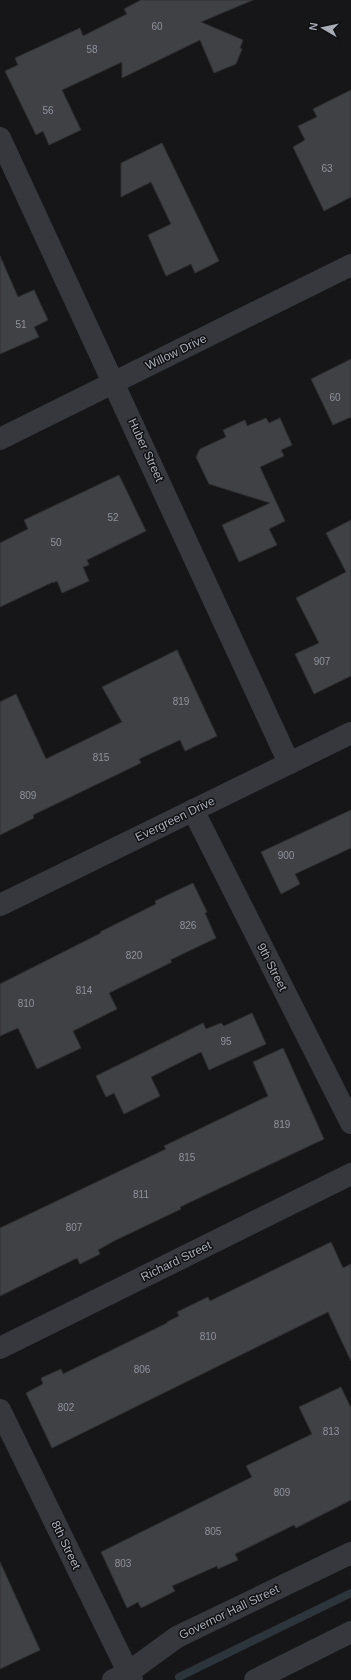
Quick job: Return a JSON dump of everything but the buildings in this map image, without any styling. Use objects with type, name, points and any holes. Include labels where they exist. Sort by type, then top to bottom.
[{"type":"street","name":"Huber Street","points":[[0,138],[115,382],[289,763]]},
{"type":"street","name":"Willow Drive","points":[[0,438],[351,265]]},
{"type":"street","name":"Evergreen Drive","points":[[0,905],[351,733]]},
{"type":"street","name":"9th Street","points":[[193,810],[351,1123]]},
{"type":"street","name":"Richard Street","points":[[0,1348],[351,1174]]},
{"type":"street","name":"8th Street","points":[[0,1410],[125,1677]]},
{"type":"street","name":"Governor Hall Street","points":[[125,1677],[177,1637],[351,1553]]},
{"type":"street","points":[[255,1680],[351,1632]]},
{"type":"waterway","points":[[179,1677],[351,1593]]}]
